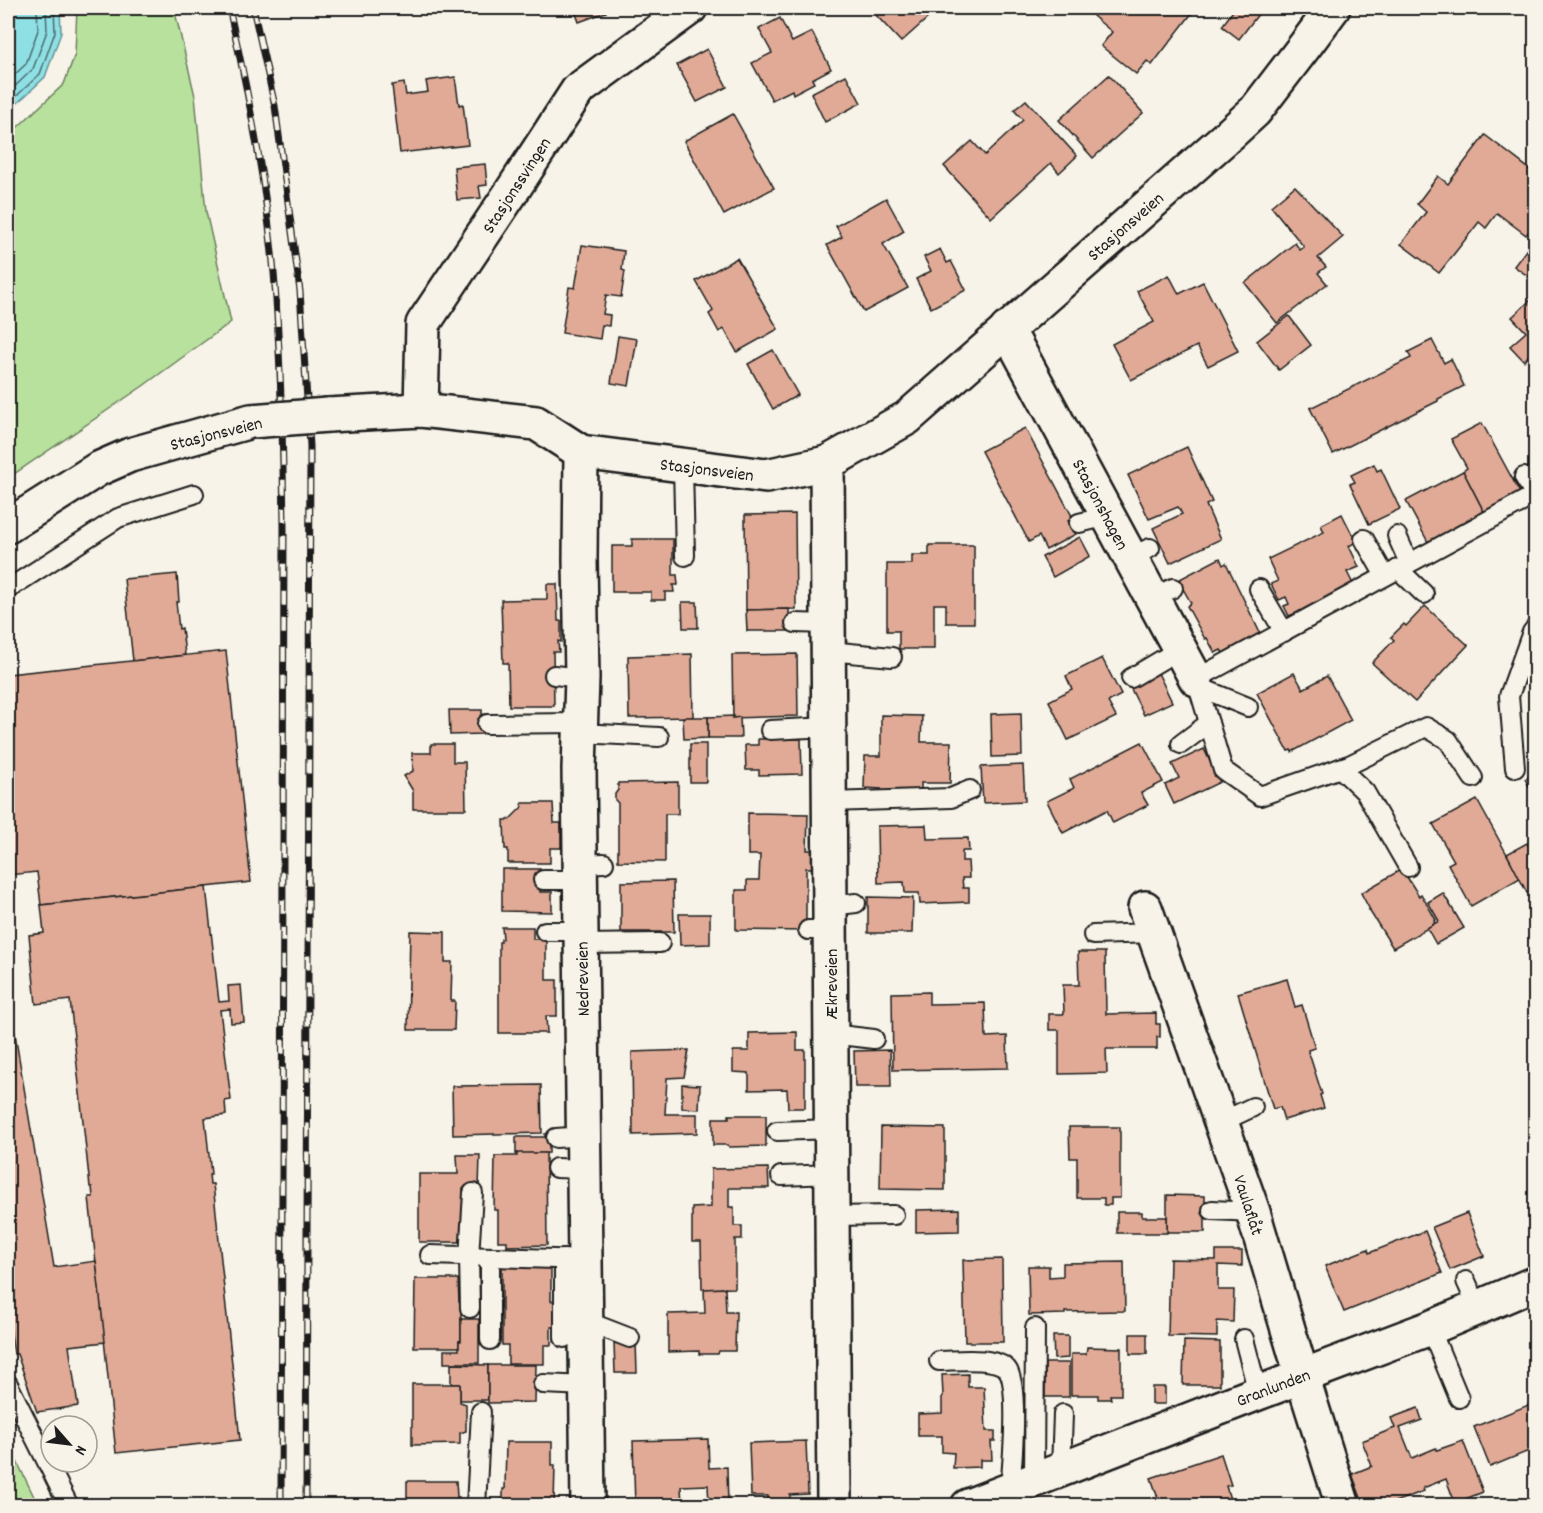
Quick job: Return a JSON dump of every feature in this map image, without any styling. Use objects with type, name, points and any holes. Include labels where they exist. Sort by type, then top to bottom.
[{"type":"street","name":"Stasjonssvingen","points":[[421,410],[423,324],[578,90],[690,8]]},
{"type":"street","name":"Stasjonsveien","points":[[8,526],[98,469],[130,455],[251,421],[328,415],[421,410],[536,423],[581,452],[766,476],[827,463],[907,418],[1255,111],[1333,8]]},
{"type":"street","name":"Stasjonshagen","points":[[1007,329],[1094,520],[1140,553],[1163,593],[1180,649],[1198,683]]},
{"type":"street","name":"Nedreveien","points":[[581,452],[580,560],[568,676],[580,728],[579,769],[588,869],[581,937],[570,1169],[575,1260],[575,1330],[587,1386],[588,1506]]},
{"type":"street","name":"Ækreveien","points":[[827,463],[828,638],[823,746],[830,802],[834,1506]]},
{"type":"street","name":"Vaulaflåt","points":[[1150,921],[1253,1212],[1343,1506]]},
{"type":"street","name":"Granlunden","points":[[1008,1493],[1258,1393],[1430,1328],[1472,1295],[1536,1284]]},
{"type":"lane","points":[[683,465],[685,556]]},
{"type":"lane","points":[[1198,683],[1284,632],[1535,495],[1524,477]]},
{"type":"lane","points":[[8,589],[118,518],[194,494]]},
{"type":"lane","points":[[1397,536],[1398,570]]},
{"type":"lane","points":[[1364,539],[1424,594]]},
{"type":"lane","points":[[1259,589],[1284,632]]},
{"type":"lane","points":[[795,623],[828,638],[892,657]]},
{"type":"lane","points":[[1515,768],[1509,696],[1532,632],[1536,627]]},
{"type":"lane","points":[[1131,678],[1180,649]]},
{"type":"lane","points":[[1198,683],[1248,707]]},
{"type":"lane","points":[[1198,683],[1223,770],[1260,796],[1340,768],[1426,727],[1448,740],[1473,778]]},
{"type":"lane","points":[[1181,744],[1209,723]]},
{"type":"lane","points":[[487,724],[580,728],[659,737]]},
{"type":"lane","points":[[770,730],[823,746]]},
{"type":"lane","points":[[1340,768],[1365,792],[1408,867]]},
{"type":"lane","points":[[830,802],[951,798],[970,790]]},
{"type":"lane","points":[[543,880],[588,869]]},
{"type":"lane","points":[[1093,935],[1150,921]]},
{"type":"lane","points":[[545,931],[581,937],[660,943]]},
{"type":"lane","points":[[831,1034],[874,1038]]},
{"type":"lane","points":[[1221,1122],[1253,1107]]},
{"type":"lane","points":[[777,1131],[831,1129]]},
{"type":"lane","points":[[781,1176],[832,1174]]},
{"type":"lane","points":[[470,1308],[473,1193]]},
{"type":"lane","points":[[1212,1210],[1253,1212]]},
{"type":"lane","points":[[832,1216],[894,1215]]},
{"type":"lane","points":[[430,1255],[575,1260]]},
{"type":"lane","points":[[490,1257],[490,1340]]},
{"type":"lane","points":[[1008,1493],[1035,1328]]},
{"type":"lane","points":[[1430,1328],[1459,1398]]},
{"type":"lane","points":[[575,1330],[630,1338]]},
{"type":"lane","points":[[1244,1339],[1258,1393]]},
{"type":"lane","points":[[939,1361],[979,1361],[995,1363],[1007,1368],[1012,1378],[1014,1443],[1008,1493]]},
{"type":"lane","points":[[8,1384],[69,1506]]},
{"type":"lane","points":[[543,1384],[587,1386]]},
{"type":"lane","points":[[476,1506],[481,1412]]},
{"type":"lane","points":[[1008,1493],[1063,1414]]},
{"type":"green space","points":[[77,8],[174,8],[195,96],[206,212],[231,322],[143,386],[8,478],[8,136],[64,84],[75,54]]},
{"type":"green space","points":[[8,1443],[38,1505],[8,1505]]},
{"type":"water","points":[[8,8],[60,8],[61,33],[45,77],[8,112]]},
{"type":"building","points":[[574,8],[604,8],[606,12],[579,22]]},
{"type":"building","points":[[882,8],[939,8],[901,42],[875,14]]},
{"type":"building","points":[[1100,8],[1196,8],[1152,65],[1147,61],[1136,74],[1101,46],[1112,32],[1093,16]]},
{"type":"building","points":[[1235,8],[1263,8],[1239,39],[1222,26]]},
{"type":"building","points":[[780,18],[792,42],[812,32],[831,69],[812,79],[814,83],[793,94],[792,90],[772,100],[752,63],[772,53],[759,29]]},
{"type":"building","points":[[707,49],[727,87],[697,102],[677,65]]},
{"type":"building","points":[[846,75],[861,103],[825,122],[811,93]]},
{"type":"building","points":[[1109,75],[1143,113],[1093,158],[1059,120]]},
{"type":"building","points":[[455,77],[459,105],[463,104],[468,145],[400,153],[392,85],[404,83],[406,95],[428,92],[426,81]]},
{"type":"building","points":[[1026,100],[1077,156],[1059,173],[1051,163],[991,218],[944,166],[972,141],[985,155],[1023,120],[1014,110]]},
{"type":"building","points":[[733,114],[774,188],[724,215],[684,141]]},
{"type":"building","points":[[1485,135],[1536,174],[1536,223],[1526,235],[1497,213],[1486,228],[1479,222],[1439,273],[1401,244],[1426,212],[1417,204],[1438,176],[1448,184]]},
{"type":"building","points":[[485,164],[487,185],[479,186],[481,198],[457,200],[454,167]]},
{"type":"building","points":[[1295,186],[1343,237],[1318,258],[1326,267],[1318,273],[1327,284],[1277,323],[1245,283],[1295,243],[1300,250],[1304,247],[1271,206]]},
{"type":"building","points":[[886,198],[904,231],[883,244],[908,288],[864,312],[827,245],[842,237],[836,226]]},
{"type":"building","points":[[1536,237],[1536,274],[1532,279],[1514,266]]},
{"type":"building","points":[[582,245],[624,251],[622,270],[625,271],[621,297],[606,295],[603,314],[610,315],[609,326],[602,325],[600,339],[562,333],[569,287],[575,288]]},
{"type":"building","points":[[940,249],[947,263],[951,261],[966,290],[931,308],[916,279],[931,271],[924,257]]},
{"type":"building","points":[[737,258],[778,329],[737,352],[724,329],[719,332],[709,314],[713,311],[696,281]]},
{"type":"building","points":[[1169,275],[1179,294],[1203,282],[1238,351],[1208,366],[1197,346],[1131,380],[1112,344],[1154,322],[1137,291]]},
{"type":"building","points":[[1536,295],[1536,347],[1524,361],[1510,346],[1526,332],[1512,317]]},
{"type":"building","points":[[1289,316],[1311,345],[1279,370],[1257,341]]},
{"type":"building","points":[[618,336],[637,339],[629,386],[611,383]]},
{"type":"building","points":[[1432,340],[1444,363],[1451,359],[1464,386],[1333,454],[1310,408],[1411,358],[1408,352]]},
{"type":"building","points":[[773,350],[798,395],[773,409],[748,364]]},
{"type":"building","points":[[1482,423],[1520,493],[1484,512],[1463,471],[1467,468],[1451,439]]},
{"type":"building","points":[[1025,428],[1073,518],[1068,521],[1076,534],[1046,550],[1039,536],[1029,542],[981,451]]},
{"type":"building","points":[[1187,447],[1212,502],[1206,505],[1221,539],[1170,563],[1153,528],[1182,514],[1178,507],[1149,519],[1128,475]]},
{"type":"building","points":[[1374,464],[1377,471],[1381,469],[1400,509],[1369,524],[1350,484],[1355,482],[1351,475]]},
{"type":"building","points":[[1463,471],[1484,512],[1428,542],[1406,501]]},
{"type":"building","points":[[795,514],[796,609],[746,610],[745,515]]},
{"type":"building","points":[[1342,514],[1356,542],[1349,546],[1359,567],[1347,572],[1355,588],[1295,616],[1294,614],[1289,616],[1284,606],[1289,604],[1286,597],[1279,600],[1271,584],[1278,581],[1268,559],[1324,532],[1321,525]]},
{"type":"building","points":[[1080,537],[1090,556],[1053,577],[1042,557]]},
{"type":"building","points":[[632,539],[673,539],[673,575],[677,575],[678,585],[673,585],[674,592],[665,592],[665,600],[651,600],[651,592],[612,592],[612,546],[632,546]]},
{"type":"building","points":[[929,545],[974,545],[974,623],[946,623],[946,604],[934,604],[934,649],[899,649],[899,631],[887,631],[887,564],[912,564],[912,555],[929,555]]},
{"type":"building","points":[[1220,558],[1223,565],[1226,563],[1260,633],[1223,653],[1221,650],[1215,653],[1187,606],[1191,603],[1178,580]]},
{"type":"building","points":[[177,574],[179,602],[176,602],[185,655],[133,661],[124,579]]},
{"type":"building","points":[[547,584],[557,584],[558,621],[561,621],[559,652],[553,652],[554,706],[509,706],[508,663],[503,663],[501,600],[547,599]]},
{"type":"building","points":[[682,602],[697,602],[698,628],[683,628]]},
{"type":"building","points":[[1425,606],[1468,645],[1415,702],[1372,663],[1394,640],[1391,637],[1404,624],[1406,626]]},
{"type":"building","points":[[789,609],[789,631],[747,631],[746,610]]},
{"type":"building","points":[[226,651],[251,882],[41,905],[37,872],[8,875],[8,674]]},
{"type":"building","points":[[692,654],[693,717],[629,718],[628,656]]},
{"type":"building","points":[[797,654],[798,716],[733,718],[732,655]]},
{"type":"building","points":[[1102,658],[1121,695],[1108,702],[1116,717],[1068,740],[1049,701],[1072,689],[1066,676]]},
{"type":"building","points":[[1157,671],[1172,702],[1144,715],[1129,685]]},
{"type":"building","points":[[1294,673],[1303,689],[1327,676],[1351,720],[1292,752],[1288,751],[1257,693]]},
{"type":"building","points":[[449,710],[482,710],[482,734],[450,735]]},
{"type":"building","points":[[1021,713],[1022,756],[992,757],[991,714]]},
{"type":"building","points":[[881,715],[922,716],[921,742],[951,742],[950,783],[921,783],[921,792],[880,791],[881,789],[864,788],[865,756],[881,756]]},
{"type":"building","points":[[734,716],[733,718],[740,717],[741,738],[708,738],[708,717]]},
{"type":"building","points":[[683,717],[708,717],[708,738],[684,739]]},
{"type":"building","points":[[758,739],[801,739],[802,774],[759,775],[759,770],[746,770],[745,745],[758,745]]},
{"type":"building","points":[[1142,742],[1163,782],[1141,793],[1148,805],[1113,823],[1107,810],[1063,833],[1047,801],[1074,788],[1070,779]]},
{"type":"building","points":[[431,744],[453,744],[453,762],[465,762],[466,809],[413,809],[413,791],[404,776],[413,771],[412,753],[431,753]]},
{"type":"building","points":[[690,744],[706,744],[706,782],[690,782]]},
{"type":"building","points":[[1204,749],[1220,782],[1174,804],[1165,785],[1179,778],[1172,764]]},
{"type":"building","points":[[1023,765],[1025,801],[983,803],[981,767]]},
{"type":"building","points":[[1536,773],[1536,798],[1525,779]]},
{"type":"building","points":[[678,782],[678,814],[665,814],[665,862],[618,861],[618,803],[615,800],[615,794],[618,790],[618,783]]},
{"type":"building","points":[[1477,800],[1520,878],[1471,906],[1448,864],[1454,861],[1433,824]]},
{"type":"building","points":[[522,803],[553,803],[554,823],[561,823],[561,848],[550,848],[550,863],[508,863],[504,820],[509,820],[522,807]]},
{"type":"building","points":[[748,813],[808,814],[807,850],[813,850],[813,868],[806,868],[806,931],[736,930],[736,890],[747,890],[747,880],[759,880],[760,855],[748,855]]},
{"type":"building","points":[[926,825],[927,839],[968,838],[969,851],[962,851],[962,861],[968,861],[969,878],[962,878],[963,888],[969,888],[969,902],[920,904],[919,893],[905,893],[904,882],[878,883],[877,826]]},
{"type":"building","points":[[1527,843],[1536,858],[1536,889],[1527,893],[1507,854]]},
{"type":"building","points":[[502,869],[540,869],[540,892],[552,892],[552,912],[502,911]]},
{"type":"building","points":[[1402,869],[1419,896],[1421,894],[1436,920],[1435,924],[1393,948],[1361,893]]},
{"type":"building","points":[[673,881],[674,932],[621,932],[621,882]]},
{"type":"building","points":[[206,887],[219,1002],[229,1001],[228,986],[241,985],[244,1022],[231,1023],[230,1009],[220,1010],[231,1100],[225,1101],[226,1115],[205,1118],[210,1184],[213,1184],[240,1440],[116,1453],[89,1197],[93,1197],[92,1187],[90,1187],[70,1000],[36,1004],[29,935],[44,933],[41,905]]},
{"type":"building","points":[[1443,893],[1464,928],[1436,944],[1427,928],[1439,921],[1428,902]]},
{"type":"building","points":[[868,897],[913,898],[912,933],[868,933]]},
{"type":"building","points":[[679,914],[710,914],[710,944],[680,945]]},
{"type":"building","points":[[502,927],[533,927],[533,939],[546,939],[546,980],[557,980],[557,1016],[546,1016],[547,1033],[499,1033],[499,942],[503,939]]},
{"type":"building","points":[[410,931],[445,932],[445,962],[452,962],[451,1001],[455,1001],[454,1030],[408,1030]]},
{"type":"building","points":[[1078,952],[1105,952],[1106,1014],[1156,1013],[1156,1024],[1160,1024],[1157,1049],[1106,1049],[1107,1073],[1059,1074],[1059,1030],[1049,1030],[1049,1014],[1064,1014],[1063,985],[1079,985]]},
{"type":"building","points":[[1287,979],[1295,1007],[1302,1005],[1315,1048],[1308,1050],[1324,1108],[1284,1120],[1280,1107],[1273,1109],[1238,993]]},
{"type":"building","points":[[929,992],[929,1004],[985,1003],[986,1037],[1007,1036],[1008,1068],[893,1070],[892,993]]},
{"type":"building","points":[[12,1016],[54,1267],[96,1261],[105,1342],[69,1346],[78,1406],[37,1412],[17,1354],[14,1354],[8,1313],[8,1017]]},
{"type":"building","points":[[797,1032],[797,1050],[805,1050],[805,1108],[788,1108],[787,1089],[749,1090],[749,1073],[733,1072],[733,1051],[749,1051],[749,1033]]},
{"type":"building","points":[[689,1050],[684,1077],[667,1078],[665,1114],[697,1114],[697,1133],[633,1135],[632,1052]]},
{"type":"building","points":[[890,1050],[891,1087],[855,1087],[854,1051]]},
{"type":"building","points":[[682,1084],[700,1085],[699,1109],[682,1108]]},
{"type":"building","points":[[541,1085],[542,1133],[453,1135],[452,1086]]},
{"type":"building","points":[[729,1115],[766,1115],[766,1146],[713,1145],[713,1118],[729,1118]]},
{"type":"building","points":[[881,1127],[945,1128],[945,1190],[880,1189]]},
{"type":"building","points":[[1069,1127],[1120,1127],[1120,1198],[1111,1198],[1111,1205],[1104,1205],[1104,1198],[1077,1198],[1077,1158],[1070,1158]]},
{"type":"building","points":[[545,1134],[549,1135],[549,1153],[516,1154],[516,1137],[545,1137]]},
{"type":"building","points":[[517,1153],[546,1153],[547,1245],[507,1246],[507,1241],[498,1241],[498,1210],[494,1210],[495,1156],[517,1156]]},
{"type":"building","points":[[457,1155],[480,1155],[479,1188],[463,1188],[463,1197],[465,1197],[463,1242],[419,1242],[419,1174],[458,1174]]},
{"type":"building","points":[[768,1168],[769,1188],[729,1188],[729,1207],[734,1207],[734,1226],[742,1226],[742,1239],[735,1239],[735,1288],[702,1289],[701,1242],[692,1242],[692,1208],[711,1207],[711,1169]]},
{"type":"building","points":[[1167,1195],[1205,1196],[1205,1232],[1167,1232]]},
{"type":"building","points":[[959,1209],[959,1231],[916,1232],[916,1210]]},
{"type":"building","points":[[1117,1212],[1142,1212],[1142,1217],[1167,1217],[1167,1233],[1117,1233]]},
{"type":"building","points":[[1467,1213],[1484,1256],[1450,1270],[1432,1227]]},
{"type":"building","points":[[1425,1231],[1442,1273],[1344,1312],[1325,1266],[1368,1249],[1369,1253]]},
{"type":"building","points":[[1216,1251],[1242,1251],[1242,1266],[1218,1265],[1218,1290],[1234,1290],[1233,1322],[1217,1321],[1217,1337],[1168,1336],[1170,1259],[1216,1260]]},
{"type":"building","points":[[1002,1259],[1003,1342],[965,1342],[963,1260]]},
{"type":"building","points":[[1124,1262],[1125,1311],[1029,1315],[1028,1266],[1049,1266],[1049,1277],[1063,1276],[1063,1263]]},
{"type":"building","points":[[502,1267],[551,1267],[554,1327],[551,1327],[551,1345],[544,1345],[544,1364],[508,1364],[508,1345],[502,1345]]},
{"type":"building","points":[[415,1279],[458,1279],[459,1302],[461,1302],[459,1347],[414,1347]]},
{"type":"building","points":[[725,1288],[726,1312],[736,1312],[735,1351],[719,1351],[718,1354],[699,1354],[699,1351],[668,1352],[668,1314],[705,1313],[704,1289]]},
{"type":"building","points":[[461,1319],[479,1319],[479,1363],[444,1363],[444,1350],[459,1350]]},
{"type":"building","points":[[1130,1334],[1147,1334],[1147,1354],[1130,1354]]},
{"type":"building","points":[[1053,1336],[1068,1336],[1068,1358],[1054,1359]]},
{"type":"building","points":[[1184,1341],[1220,1342],[1220,1385],[1183,1385]]},
{"type":"building","points":[[636,1342],[637,1373],[615,1373],[614,1343]]},
{"type":"building","points":[[1087,1347],[1121,1348],[1121,1395],[1110,1395],[1111,1399],[1098,1399],[1098,1395],[1071,1395],[1071,1354],[1086,1354]]},
{"type":"building","points":[[1045,1363],[1069,1363],[1069,1397],[1045,1397]]},
{"type":"building","points":[[451,1364],[488,1365],[488,1400],[460,1400],[460,1384],[451,1384]]},
{"type":"building","points":[[488,1365],[536,1365],[535,1402],[488,1403]]},
{"type":"building","points":[[968,1374],[968,1387],[984,1387],[986,1431],[995,1431],[995,1441],[991,1441],[992,1460],[980,1460],[980,1467],[953,1468],[954,1453],[942,1452],[942,1436],[918,1436],[918,1414],[942,1413],[942,1375]]},
{"type":"building","points":[[412,1384],[460,1384],[460,1402],[466,1404],[466,1431],[460,1433],[460,1444],[412,1445]]},
{"type":"building","points":[[1152,1387],[1165,1387],[1165,1404],[1152,1404]]},
{"type":"building","points":[[1536,1402],[1536,1448],[1490,1467],[1474,1427]]},
{"type":"building","points":[[1418,1408],[1422,1420],[1400,1428],[1412,1458],[1436,1448],[1437,1450],[1463,1441],[1483,1492],[1455,1503],[1446,1479],[1423,1488],[1424,1491],[1387,1505],[1364,1506],[1352,1474],[1372,1466],[1362,1441],[1395,1428],[1391,1418]]},
{"type":"building","points":[[708,1439],[709,1468],[727,1467],[728,1506],[709,1506],[708,1485],[681,1486],[682,1506],[635,1506],[633,1441]]},
{"type":"building","points":[[806,1441],[808,1494],[790,1495],[790,1505],[768,1505],[768,1496],[751,1496],[749,1443]]},
{"type":"building","points":[[506,1442],[552,1442],[552,1465],[555,1465],[552,1506],[503,1506]]},
{"type":"building","points":[[1221,1454],[1231,1485],[1226,1486],[1232,1506],[1161,1506],[1151,1478]]},
{"type":"building","points":[[407,1481],[456,1481],[459,1506],[410,1506],[410,1503],[407,1503]]},
{"type":"railway","points":[[229,8],[262,173],[274,273],[281,401],[284,529],[281,1506]]},
{"type":"railway","points":[[253,8],[275,106],[300,291],[310,446],[306,1506]]}]
